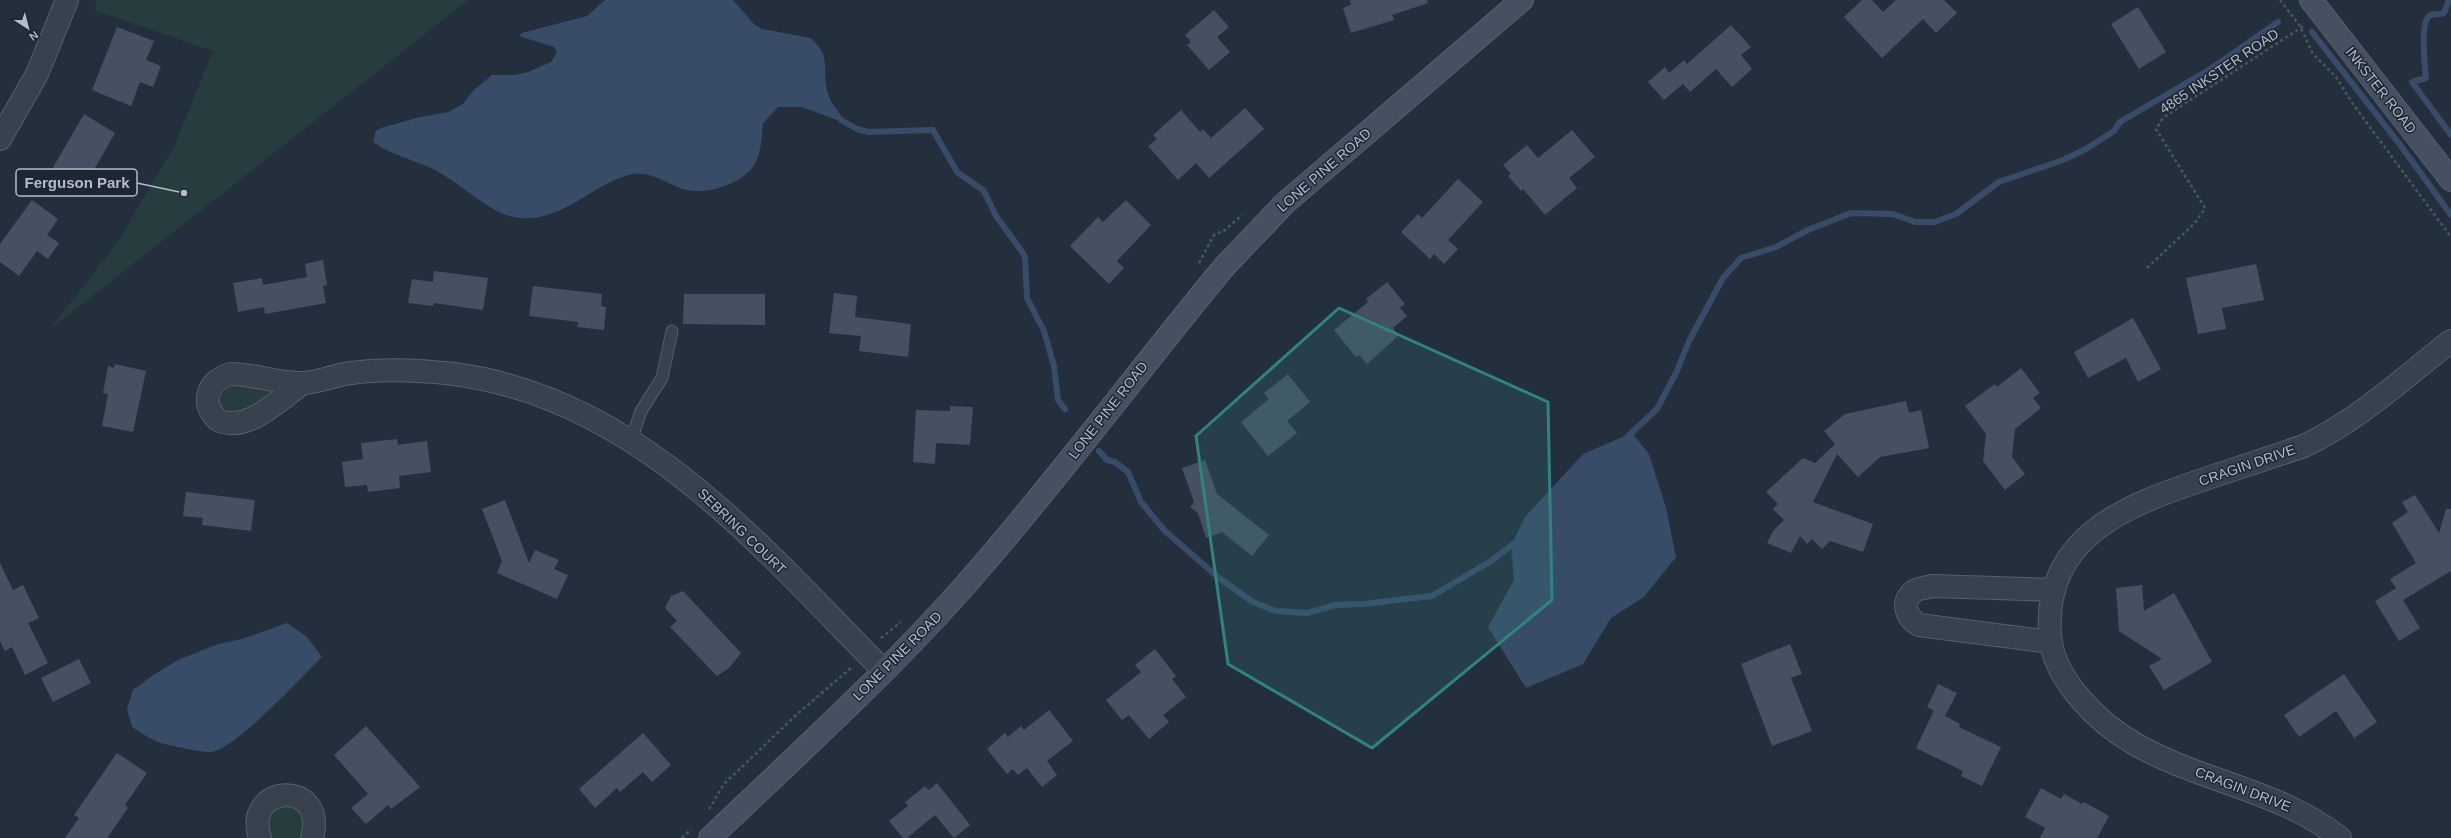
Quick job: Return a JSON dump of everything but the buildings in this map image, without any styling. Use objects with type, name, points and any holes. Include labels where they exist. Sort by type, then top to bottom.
[{"type":"street","points":[[0,139],[37,74],[67,0]]},
{"type":"street","name":"LONE PINE ROAD","points":[[701,833],[883,670],[981,568],[1204,290],[1260,228],[1328,166],[1522,0]]},
{"type":"street","name":"INKSTER ROAD","points":[[2317,7],[2451,180]]},
{"type":"street","name":"CRAGIN DRIVE","points":[[2340,838],[2303,812],[2255,792],[2168,760],[2115,732],[2080,698],[2054,656],[2050,642],[2050,611],[2054,590],[2075,549],[2086,536],[2114,515],[2146,499],[2304,446],[2327,435],[2368,407],[2451,341]]},
{"type":"street","name":"SEBRING COURT","points":[[303,383],[352,373],[380,370],[428,371],[456,374],[481,379],[545,399],[591,419],[663,462],[723,510],[883,670]]},
{"type":"street","points":[[2050,642],[1919,625],[1909,619],[1906,610],[1907,599],[1914,591],[1932,586],[2054,590]]},
{"type":"street","points":[[260,838],[257,828],[260,811],[272,798],[287,794],[304,801],[311,807],[316,824],[312,838]]},
{"type":"lane","points":[[630,441],[641,411],[662,378],[672,332]]},
{"type":"path","points":[[2280,0],[2303,31],[2313,54],[2336,77],[2349,98],[2451,237]]},
{"type":"path","name":"4865 INKSTER ROAD","points":[[2147,268],[2195,223],[2205,208],[2156,129],[2163,118],[2317,7]]},
{"type":"path","points":[[706,813],[724,784],[795,716],[854,665]]},
{"type":"path","points":[[682,838],[701,833]]},
{"type":"highlighted area","points":[[1339,308],[1548,402],[1552,600],[1372,748],[1228,664],[1196,436]]},
{"type":"green space","points":[[97,0],[468,0],[48,331],[118,242],[175,145],[213,51],[94,10]]},
{"type":"green space","points":[[232,383],[270,389],[272,393],[249,410],[232,413],[221,406],[220,399],[223,390]]},
{"type":"green space","points":[[273,805],[302,807],[303,838],[269,838],[264,818]]},
{"type":"water","points":[[605,0],[733,0],[754,24],[762,29],[810,38],[822,51],[828,94],[832,103],[843,118],[837,120],[802,107],[778,107],[763,123],[760,149],[755,164],[743,177],[734,182],[715,189],[696,191],[680,188],[647,175],[633,174],[610,182],[576,202],[552,213],[533,218],[516,217],[501,213],[435,170],[384,149],[373,141],[376,131],[381,128],[420,117],[448,112],[463,104],[473,91],[492,75],[514,75],[528,72],[551,62],[557,52],[554,47],[519,36],[522,33],[587,16]]},
{"type":"water","points":[[1632,433],[1649,454],[1666,508],[1676,557],[1644,597],[1611,618],[1583,664],[1526,688],[1488,627],[1514,580],[1511,546],[1525,517],[1583,454]]},
{"type":"water","points":[[287,623],[307,637],[322,657],[285,695],[237,738],[223,748],[208,752],[169,745],[158,742],[132,727],[127,709],[133,690],[152,676],[178,660],[218,644],[242,639]]},
{"type":"waterway","points":[[2449,0],[2444,13],[2431,15],[2426,20],[2424,36],[2426,78],[2412,82],[2451,135]]},
{"type":"waterway","points":[[1626,438],[1657,409],[1677,371],[1689,341],[1723,278],[1741,258],[1776,247],[1808,230],[1851,213],[1893,214],[1915,222],[1935,222],[1956,214],[1999,182],[2063,160],[2086,149],[2114,131],[2120,122],[2212,68],[2278,22]]},
{"type":"waterway","points":[[2312,32],[2401,146],[2451,215]]},
{"type":"waterway","points":[[841,120],[857,129],[868,132],[933,130],[957,172],[984,191],[996,216],[1025,258],[1027,298],[1044,331],[1054,366],[1058,400],[1065,409]]},
{"type":"waterway","points":[[1099,451],[1107,460],[1115,462],[1128,472],[1141,502],[1165,531],[1219,578],[1253,602],[1276,611],[1307,613],[1336,605],[1364,604],[1432,596],[1491,561],[1516,542]]},
{"type":"place","name":"Ferguson Park","points":[[184,193]]}]
